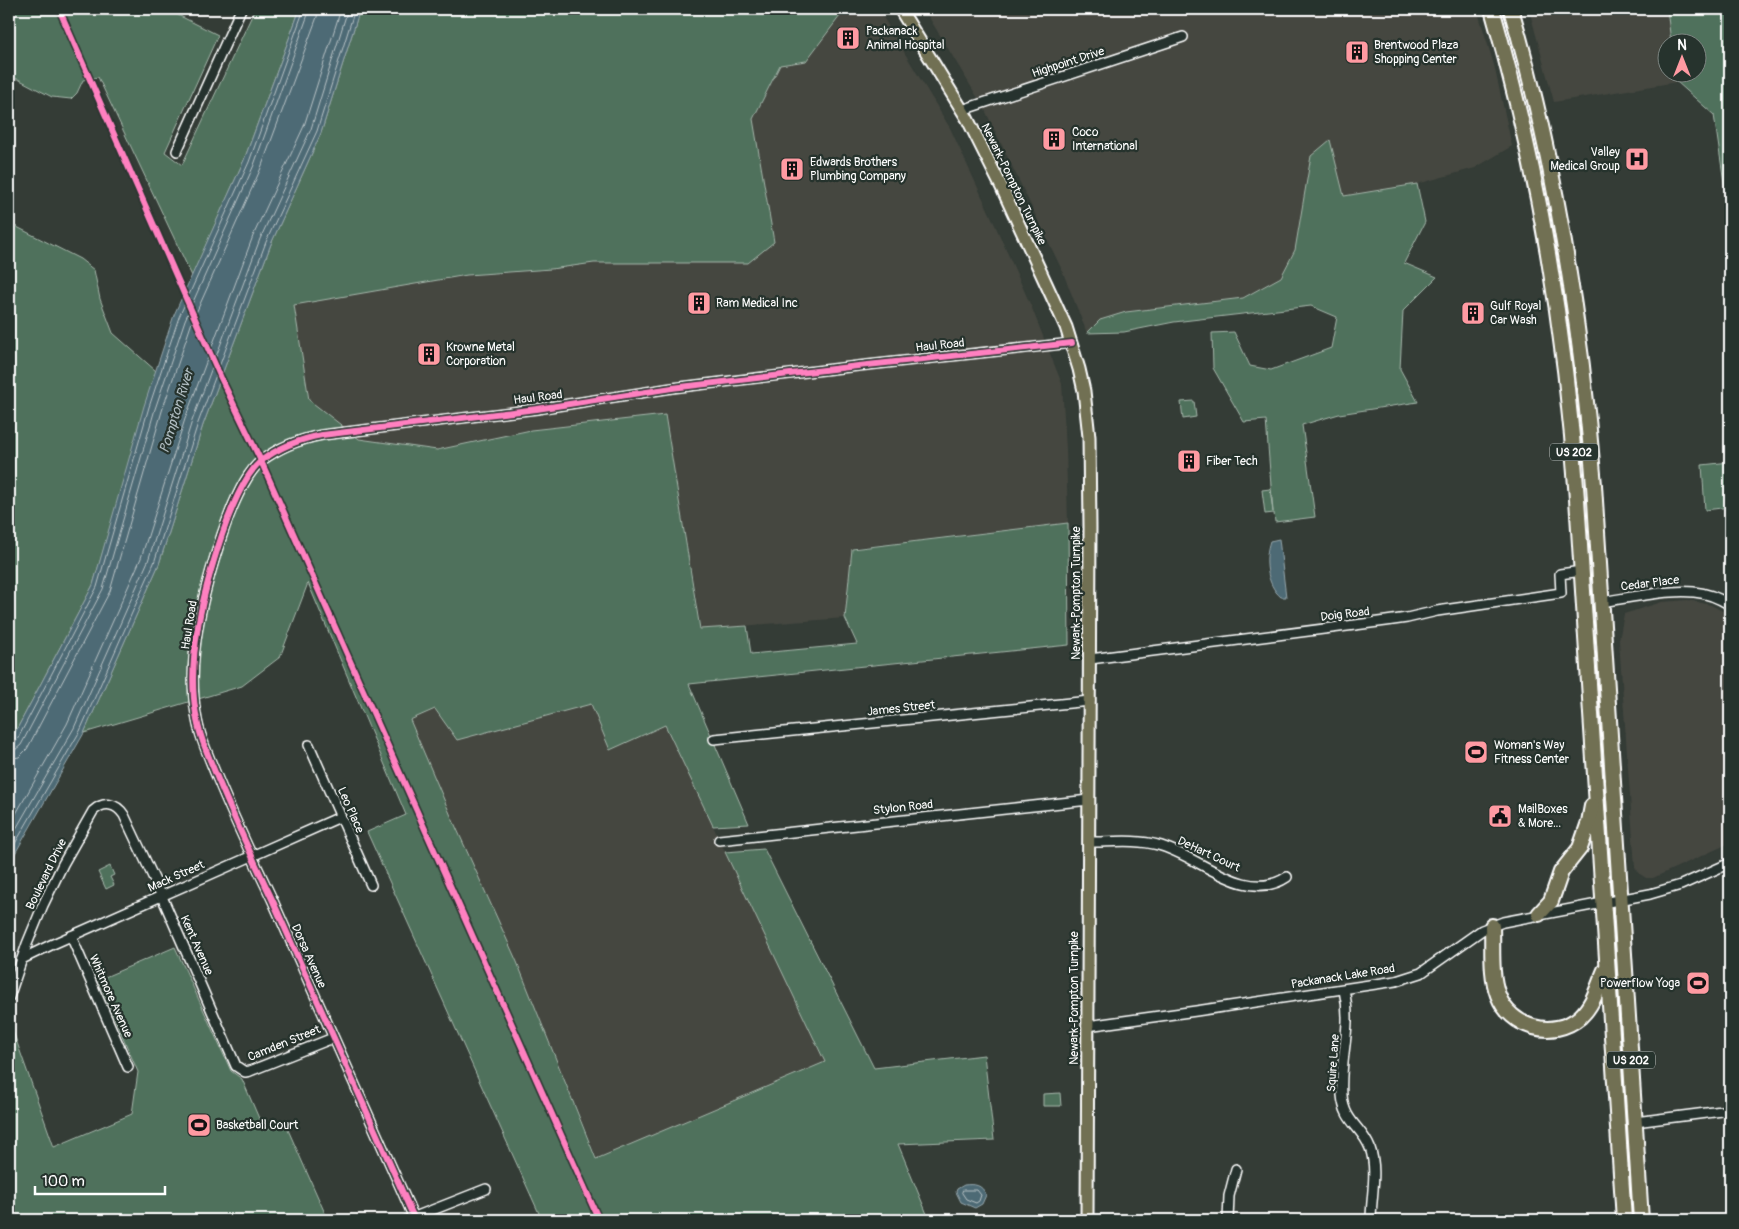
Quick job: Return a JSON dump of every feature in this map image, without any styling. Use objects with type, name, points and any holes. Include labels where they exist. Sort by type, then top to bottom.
[{"type":"highway","name":"US 202","points":[[1492,9],[1518,108],[1549,256],[1571,422],[1624,1220]]},
{"type":"highway","name":"US 202","points":[[1510,9],[1536,105],[1550,167],[1570,277],[1591,447],[1641,1220]]},
{"type":"highway","points":[[1539,914],[1551,901],[1561,872],[1580,848],[1590,822],[1596,783]]},
{"type":"highway","points":[[1492,926],[1494,978],[1498,994],[1509,1013],[1527,1026],[1551,1029],[1573,1022],[1579,1018],[1594,999],[1607,964]]},
{"type":"main road","name":"Newark-Pompton Turnpike","points":[[900,9],[962,110],[1002,188],[1072,344],[1084,391],[1089,437],[1090,659],[1086,1220]]},
{"type":"street","points":[[177,151],[217,66],[241,9]]},
{"type":"street","name":"Highpoint Drive","points":[[962,110],[1182,37]]},
{"type":"street","name":"Haul Road","points":[[195,698],[194,663],[200,615],[226,523],[247,480],[258,464],[285,447],[322,435],[537,409],[672,388],[858,366],[1072,344]]},
{"type":"street","name":"Doig Road","points":[[1090,659],[1407,618],[1437,611],[1561,593],[1560,574],[1582,571]]},
{"type":"street","name":"Cedar Place","points":[[1601,602],[1693,591],[1730,605]]},
{"type":"street","name":"Dorsa Avenue","points":[[195,698],[196,718],[204,745],[251,856],[412,1219]]},
{"type":"street","name":"James Street","points":[[714,739],[1090,701]]},
{"type":"street","name":"Leo Place","points":[[309,745],[370,885]]},
{"type":"street","name":"Stylon Road","points":[[719,840],[1089,800]]},
{"type":"street","name":"Boulevard Drive","points":[[9,996],[47,898],[63,864],[93,811],[98,806],[110,804],[122,811],[129,825]]},
{"type":"street","name":"Mack Street","points":[[22,960],[70,936],[340,817]]},
{"type":"street","name":"Kent Avenue","points":[[129,825],[236,1066],[245,1072]]},
{"type":"street","name":"DeHart Court","points":[[1089,842],[1158,845],[1180,853],[1219,874],[1243,883],[1266,886],[1278,883],[1287,877]]},
{"type":"street","name":"Packanack Lake Road","points":[[1087,1026],[1396,981],[1421,973],[1471,937],[1492,926],[1514,918],[1650,894],[1681,885],[1730,863]]},
{"type":"street","name":"Whitmore Avenue","points":[[70,936],[128,1067]]},
{"type":"street","name":"Squire Lane","points":[[1344,990],[1348,1023],[1342,1066],[1342,1097],[1348,1119],[1366,1139],[1372,1159],[1371,1220]]},
{"type":"street","name":"Camden Street","points":[[245,1072],[333,1038]]},
{"type":"street","points":[[1635,1122],[1730,1110]]},
{"type":"street","points":[[1228,1220],[1228,1196],[1236,1169]]},
{"type":"street","points":[[412,1219],[486,1189]]},
{"type":"shaded area","points":[[850,9],[878,9],[950,128],[1031,306],[1062,384],[1068,523],[852,548],[845,618],[701,629],[665,415],[531,430],[437,450],[359,439],[309,401],[294,304],[467,275],[551,269],[594,263],[748,263],[774,241],[753,119],[780,65],[806,61],[843,12]]},
{"type":"shaded area","points":[[924,9],[1477,9],[1494,65],[1512,146],[1475,168],[1417,184],[1344,196],[1330,141],[1311,156],[1295,251],[1281,277],[1243,298],[1126,312],[1100,320],[1087,333],[1062,270],[984,108]]},
{"type":"shaded area","points":[[1529,9],[1667,9],[1670,32],[1656,32],[1656,82],[1677,82],[1554,102]]},
{"type":"shaded area","points":[[1688,600],[1711,605],[1730,615],[1730,843],[1653,878],[1646,878],[1635,867],[1619,640],[1624,614],[1662,602]]},
{"type":"shaded area","points":[[591,704],[610,749],[665,725],[825,1062],[597,1159],[517,962],[410,720],[435,709],[457,740]]},
{"type":"green space","points":[[9,9],[166,9],[218,35],[165,152],[182,165],[255,9],[300,9],[244,160],[192,276],[98,77],[83,80],[77,93],[71,99],[52,97],[18,79],[9,79]]},
{"type":"green space","points":[[360,9],[850,9],[843,12],[806,61],[780,65],[753,119],[774,242],[748,263],[594,263],[551,269],[467,275],[294,305],[309,400],[359,439],[437,450],[531,430],[665,415],[700,629],[747,626],[751,654],[857,644],[845,618],[852,549],[1068,523],[1069,645],[689,684],[749,824],[713,826],[665,725],[610,750],[591,704],[457,740],[435,709],[410,720],[517,962],[596,1159],[825,1062],[725,852],[764,849],[874,1068],[984,1055],[994,1140],[898,1144],[927,1214],[927,1220],[542,1220],[367,832],[406,815],[308,583],[280,657],[242,686],[84,733],[159,564],[203,425],[271,244],[321,133]]},
{"type":"green space","points":[[1667,9],[1730,9],[1730,223],[1714,115],[1677,82],[1706,82],[1706,32],[1670,32]]},
{"type":"green space","points":[[1330,140],[1344,196],[1417,184],[1425,222],[1404,263],[1437,277],[1403,311],[1400,369],[1418,402],[1339,414],[1302,425],[1315,517],[1275,522],[1274,513],[1265,514],[1262,490],[1270,489],[1273,512],[1266,420],[1244,422],[1213,368],[1212,333],[1234,332],[1250,366],[1271,370],[1331,348],[1337,317],[1311,306],[1174,322],[1124,332],[1087,333],[1100,320],[1126,312],[1243,298],[1281,277],[1295,250],[1311,156]]},
{"type":"green space","points":[[9,223],[80,259],[94,270],[100,299],[113,333],[156,371],[93,585],[9,744]]},
{"type":"green space","points":[[1194,401],[1196,417],[1183,419],[1181,402]]},
{"type":"green space","points":[[1730,462],[1730,507],[1705,510],[1702,465]]},
{"type":"green space","points":[[110,866],[114,875],[110,877],[114,885],[106,889],[98,872]]},
{"type":"green space","points":[[175,947],[231,1071],[242,1079],[264,1130],[285,1123],[328,1220],[9,1220],[9,1020],[54,1147],[132,1114],[138,1072],[98,980]]},
{"type":"green space","points":[[1060,1093],[1061,1106],[1043,1106],[1043,1094]]},
{"type":"water","name":"Pompton River","points":[[300,9],[360,9],[321,133],[271,244],[203,425],[159,564],[84,733],[9,864],[9,744],[93,585],[144,406],[174,315],[244,160]]},
{"type":"water","points":[[1279,539],[1286,597],[1281,597],[1272,586],[1267,563],[1270,541]]},
{"type":"water","points":[[964,1185],[974,1185],[984,1191],[986,1195],[982,1204],[975,1208],[961,1202],[956,1192],[957,1189]]},
{"type":"cycle path","points":[[59,9],[221,378],[261,461],[599,1220]]},
{"type":"cycle path","points":[[415,1220],[230,808],[197,722],[193,670],[198,623],[203,600],[215,556],[229,517],[243,485],[255,467],[268,456],[282,448],[322,435],[537,409],[672,388],[1072,343]]},
{"type":"place","name":"Packanack Animal Hospital","points":[[848,38]]},
{"type":"place","name":"Brentwood Plaza Shopping Center","points":[[1357,52]]},
{"type":"place","name":"Coco International","points":[[1054,139]]},
{"type":"place","name":"Valley Medical Group","points":[[1637,159]]},
{"type":"place","name":"Edwards Brothers Plumbing Company","points":[[792,169]]},
{"type":"place","name":"Ram Medical Inc","points":[[699,303]]},
{"type":"place","name":"Gulf Royal Car Wash","points":[[1473,313]]},
{"type":"place","name":"Krowne Metal Corporation","points":[[429,354]]},
{"type":"place","name":"Fiber Tech","points":[[1189,461]]},
{"type":"place","name":"Woman's Way Fitness Center","points":[[1476,752]]},
{"type":"place","name":"MailBoxes & More...","points":[[1500,816]]},
{"type":"place","name":"Powerflow Yoga","points":[[1698,983]]},
{"type":"place","name":"Basketball Court","points":[[199,1125]]}]
